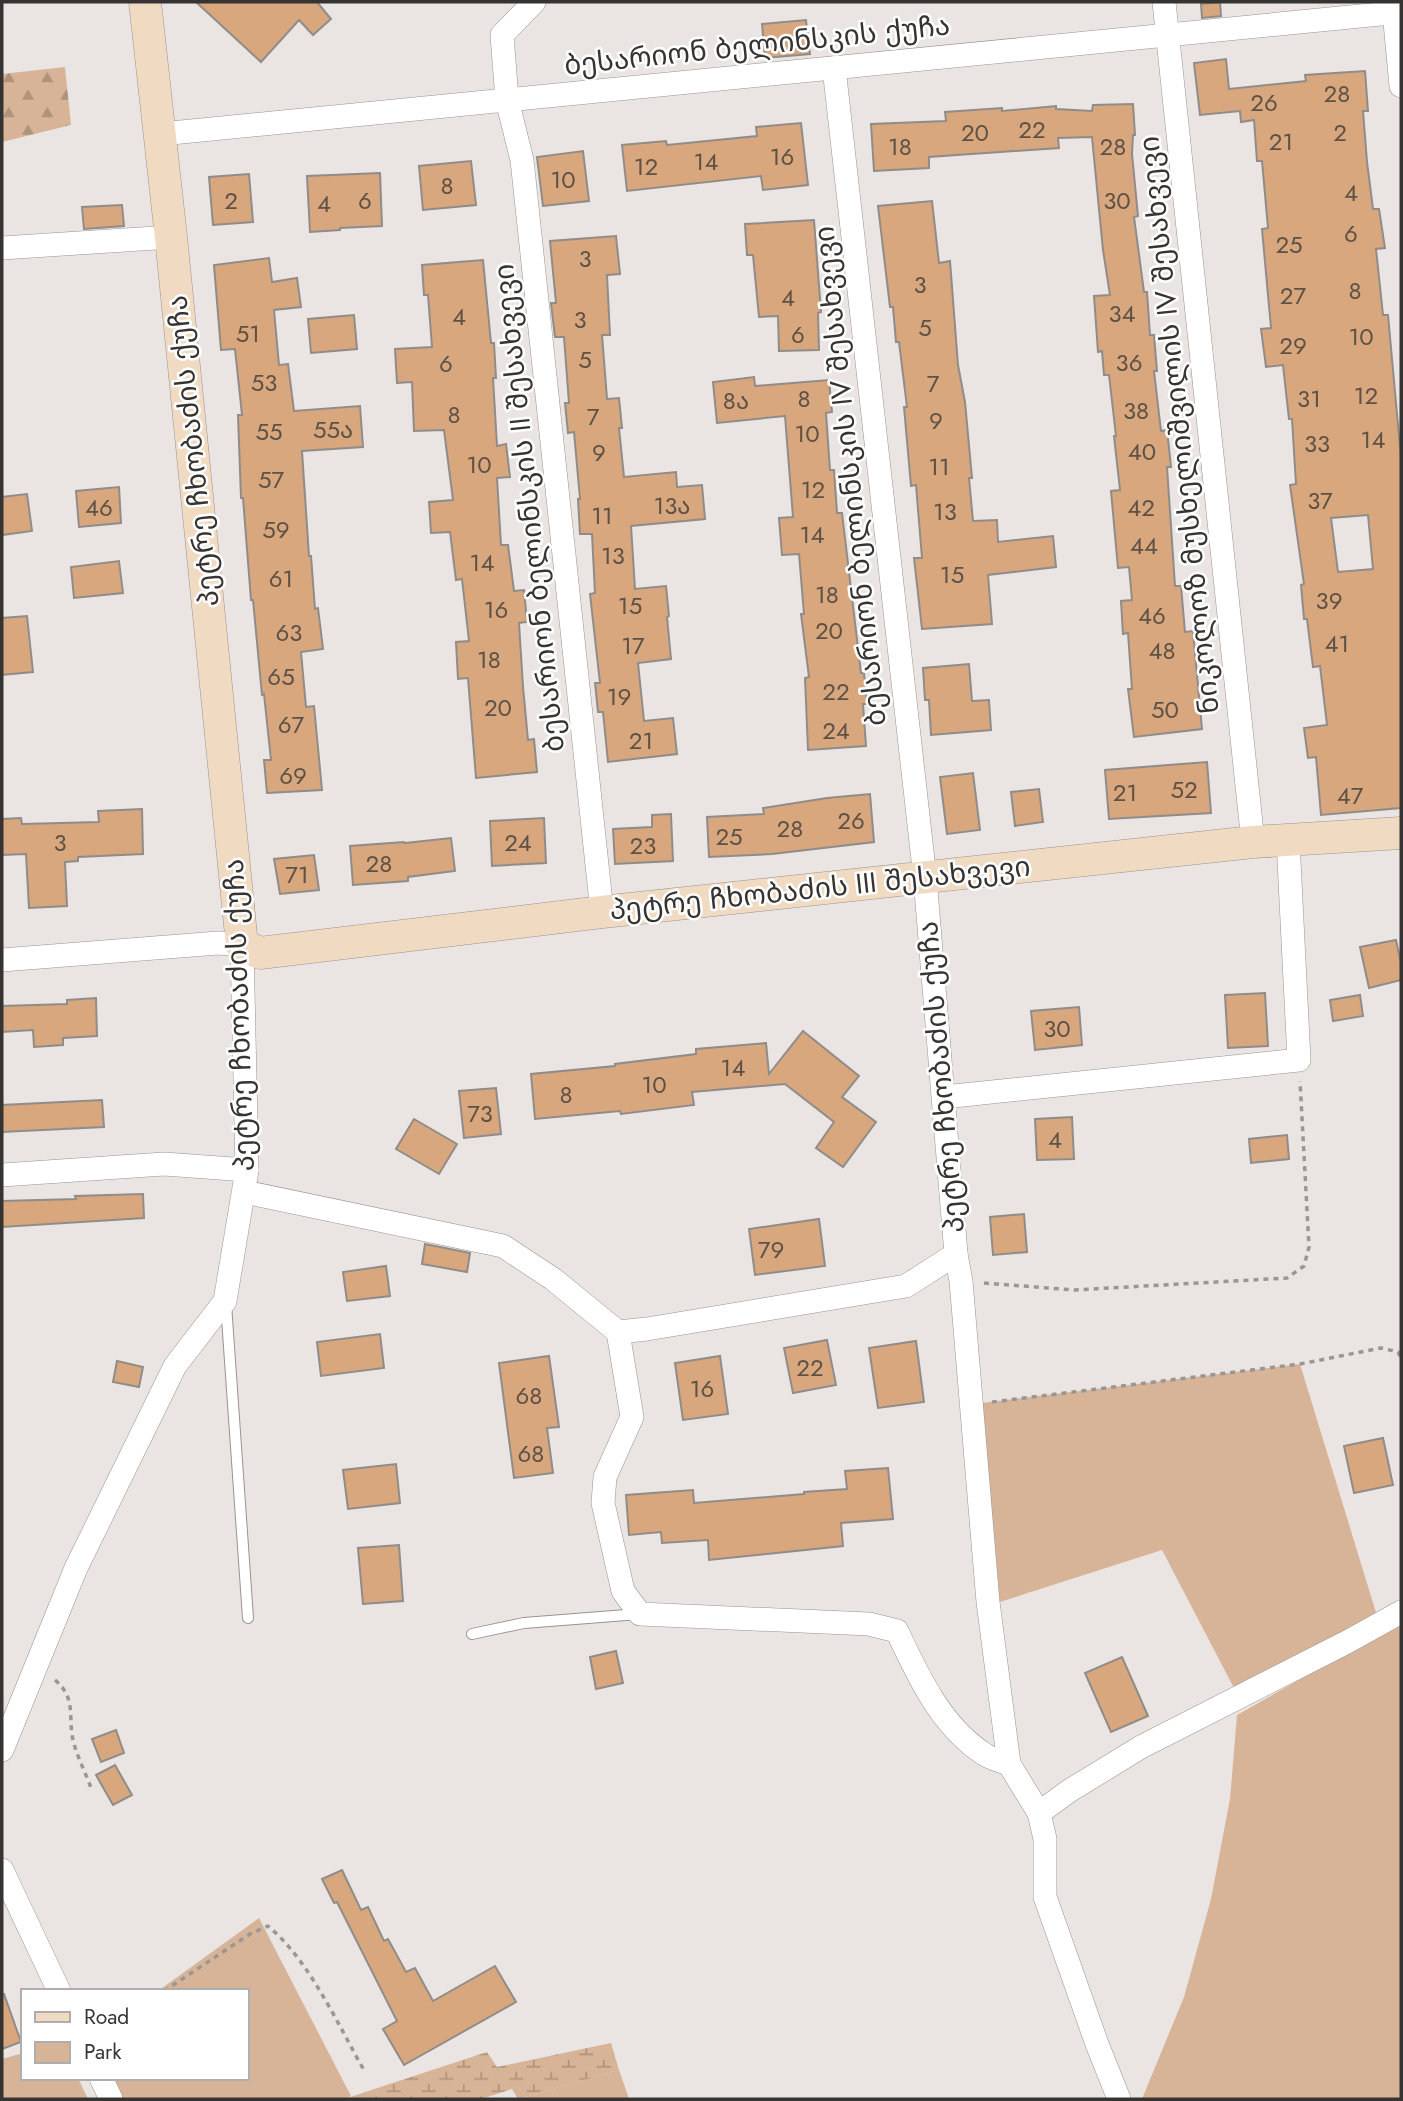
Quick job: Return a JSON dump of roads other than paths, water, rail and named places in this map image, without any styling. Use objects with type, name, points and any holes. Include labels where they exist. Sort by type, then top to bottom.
[{"type":"street","name":"ბესარიონ ბელინსკის II შესახვევი","points":[[534,2],[502,35],[507,100],[522,160],[602,912]]},
{"type":"street","name":"ნიკოლოზ მუსხელიშვილის IV შესახვევი","points":[[1164,2],[1252,842]]},
{"type":"street","name":"პეტრე ჩხობაძის ქუჩა","points":[[151,6],[160,134],[242,945],[246,1181],[503,1246],[553,1279],[618,1332],[906,1286],[956,1254],[925,878]]},
{"type":"street","name":"ბესარიონ ბელინსკის ქუჩა","points":[[160,134],[1397,12]]},
{"type":"street","points":[[1397,12],[1401,86]]},
{"type":"street","name":"ბესარიონ ბელინსკის IV შესახვევი","points":[[834,68],[925,878]]},
{"type":"street","points":[[2,248],[171,237]]},
{"type":"street","name":"პეტრე ჩხობაძის III შესახვევი","points":[[242,945],[260,953],[602,912],[1252,842],[1401,833]]},
{"type":"street","points":[[944,1097],[1299,1060],[1288,841]]},
{"type":"street","points":[[2,960],[218,943],[242,945]]},
{"type":"street","points":[[2,1175],[164,1164],[246,1181],[225,1301],[175,1366],[76,1568],[2,1750]]},
{"type":"street","points":[[956,1254],[973,1403],[988,1602],[1009,1764],[1040,1813],[1045,1839],[1045,1897],[1119,2099]]},
{"type":"street","points":[[618,1332],[632,1417],[605,1477],[603,1503],[623,1591],[640,1614],[869,1624],[897,1631],[924,1688],[962,1737],[986,1756],[1009,1764]]},
{"type":"street","points":[[1040,1813],[1069,1791],[1141,1747],[1335,1649],[1401,1612]]},
{"type":"street","points":[[2,1870],[58,1989]]},
{"type":"street","points":[[102,2080],[111,2099]]},
{"type":"lane","points":[[225,1301],[248,1618]]},
{"type":"lane","points":[[471,1634],[524,1623],[640,1614]]}]
